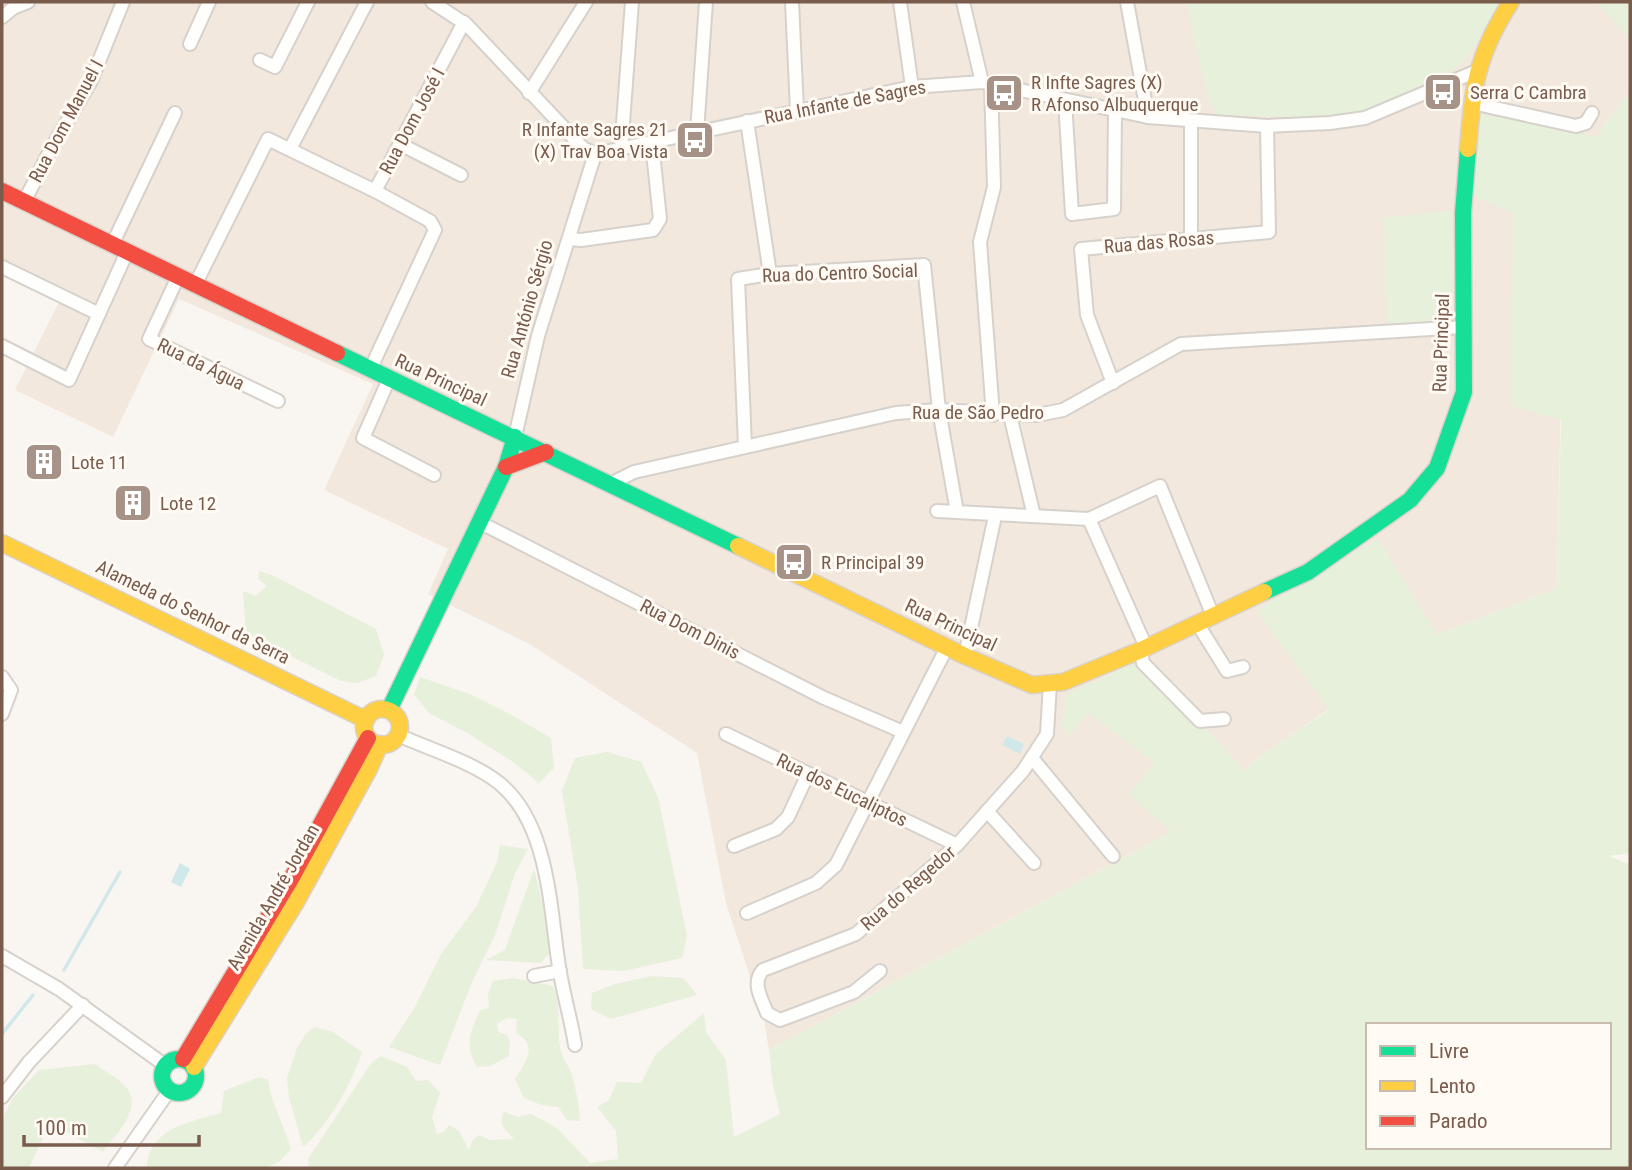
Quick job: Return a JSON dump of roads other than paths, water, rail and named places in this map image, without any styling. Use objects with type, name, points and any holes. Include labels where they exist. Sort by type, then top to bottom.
[{"type":"street","points":[[2,17],[13,8],[28,2]]},
{"type":"street","name":"Rua Dom Manuel I","points":[[24,202],[90,81],[123,2]]},
{"type":"street","points":[[190,44],[209,2]]},
{"type":"street","points":[[260,60],[275,67],[307,2]]},
{"type":"street","points":[[290,149],[367,2]]},
{"type":"street","points":[[432,2],[464,22],[583,148],[595,154]]},
{"type":"street","points":[[529,93],[586,2]]},
{"type":"street","points":[[621,150],[632,2]]},
{"type":"street","points":[[696,132],[706,2]]},
{"type":"street","points":[[792,2],[797,111]]},
{"type":"street","points":[[900,2],[912,87]]},
{"type":"street","points":[[963,2],[986,83],[994,187],[980,242],[993,415]]},
{"type":"street","points":[[1127,2],[1148,117]]},
{"type":"street","name":"Rua Principal","points":[[2,191],[965,656],[1032,685],[1063,682],[1308,572],[1410,500],[1437,468],[1464,392],[1463,213],[1477,71],[1496,25],[1511,2]]},
{"type":"street","name":"Rua Dom José I","points":[[194,285],[268,139],[375,191],[464,22]]},
{"type":"street","name":"Rua Infante de Sagres","points":[[595,154],[912,87],[986,83],[1148,117],[1191,122],[1267,125],[1330,123],[1365,118],[1477,71]]},
{"type":"street","points":[[1065,101],[1072,214],[1114,209],[1115,111]]},
{"type":"street","points":[[1472,103],[1576,126],[1586,123],[1592,113]]},
{"type":"street","points":[[112,244],[175,113]]},
{"type":"street","points":[[747,121],[770,274]]},
{"type":"street","points":[[1191,122],[1191,239]]},
{"type":"street","name":"Rua das Rosas","points":[[1112,383],[1087,315],[1080,249],[1269,232],[1267,125]]},
{"type":"street","points":[[400,144],[461,175]]},
{"type":"street","points":[[569,239],[581,240],[653,230],[660,219],[652,144]]},
{"type":"street","name":"Rua António Sérgio","points":[[389,710],[506,467],[538,336],[595,154]]},
{"type":"street","points":[[370,370],[435,230],[430,221],[375,191]]},
{"type":"street","points":[[2,346],[69,380],[127,252]]},
{"type":"street","name":"Rua do Centro Social","points":[[745,446],[738,279],[770,274],[924,265],[939,410]]},
{"type":"street","points":[[2,267],[99,314]]},
{"type":"street","name":"Rua da Água","points":[[178,277],[149,339],[278,401]]},
{"type":"street","name":"Rua de São Pedro","points":[[610,484],[634,472],[896,413],[939,410],[993,415],[1037,415],[1063,410],[1181,344],[1464,327]]},
{"type":"street","points":[[389,379],[363,438],[434,475]]},
{"type":"street","points":[[939,410],[957,512]]},
{"type":"street","points":[[1010,415],[1034,516]]},
{"type":"street","points":[[506,467],[546,452]]},
{"type":"street","points":[[937,511],[1089,519],[1160,486],[1213,616]]},
{"type":"street","points":[[965,656],[995,516]]},
{"type":"street","points":[[1089,519],[1143,648],[1143,663],[1200,721],[1224,719]]},
{"type":"street","name":"Rua Dom Dinis","points":[[479,523],[822,697],[903,732]]},
{"type":"street","name":"Alameda do Senhor da Serra","points":[[2,543],[366,720]]},
{"type":"street","points":[[1196,623],[1227,671],[1243,667]]},
{"type":"street","points":[[747,913],[816,883],[836,865],[947,647]]},
{"type":"street","points":[[2,677],[10,690],[2,714]]},
{"type":"street","name":"Rua do Regedor","points":[[880,971],[854,992],[780,1020],[767,1013],[756,983],[763,970],[856,934],[957,845],[1032,758],[1047,734],[1050,683]]},
{"type":"street","points":[[376,710],[389,710],[399,721],[398,735],[393,741],[374,741],[365,732],[366,720],[376,710]]},
{"type":"street","name":"Rua dos Eucaliptos","points":[[726,734],[957,845]]},
{"type":"street","points":[[398,735],[499,783],[531,824],[549,897],[575,1045]]},
{"type":"street","name":"Avenida André Jordan","points":[[188,1063],[291,879],[374,741]]},
{"type":"street","points":[[1032,758],[1113,856]]},
{"type":"street","points":[[734,846],[776,829],[788,817],[808,774]]},
{"type":"street","points":[[987,811],[1034,863]]},
{"type":"street","points":[[2,956],[33,972],[83,1005],[166,1066]]},
{"type":"street","points":[[534,976],[560,971]]},
{"type":"street","points":[[2,1097],[29,1062],[83,1005]]},
{"type":"street","points":[[176,1059],[188,1063],[197,1080],[189,1091],[176,1094],[169,1091],[162,1079],[166,1066],[176,1059]]},
{"type":"street","points":[[116,1168],[169,1091]]},
{"type":"water","points":[[1007,736],[1024,744],[1020,754],[1002,745]]},
{"type":"water","points":[[180,863],[190,869],[181,887],[171,882]]},
{"type":"waterway","points":[[64,970],[120,872]]},
{"type":"waterway","points":[[2,1034],[33,995]]},
{"type":"place","name":"Serra C Cambra","points":[[1443,92]]},
{"type":"place","name":"R Infte Sagres (X) R Afonso Albuquerque","points":[[1004,93]]},
{"type":"place","name":"R Infante Sagres 21 (X) Trav Boa Vista","points":[[695,140]]},
{"type":"place","name":"Lote 11","points":[[44,462]]},
{"type":"place","name":"Lote 12","points":[[133,503]]},
{"type":"place","name":"R Principal 39","points":[[794,562]]}]
